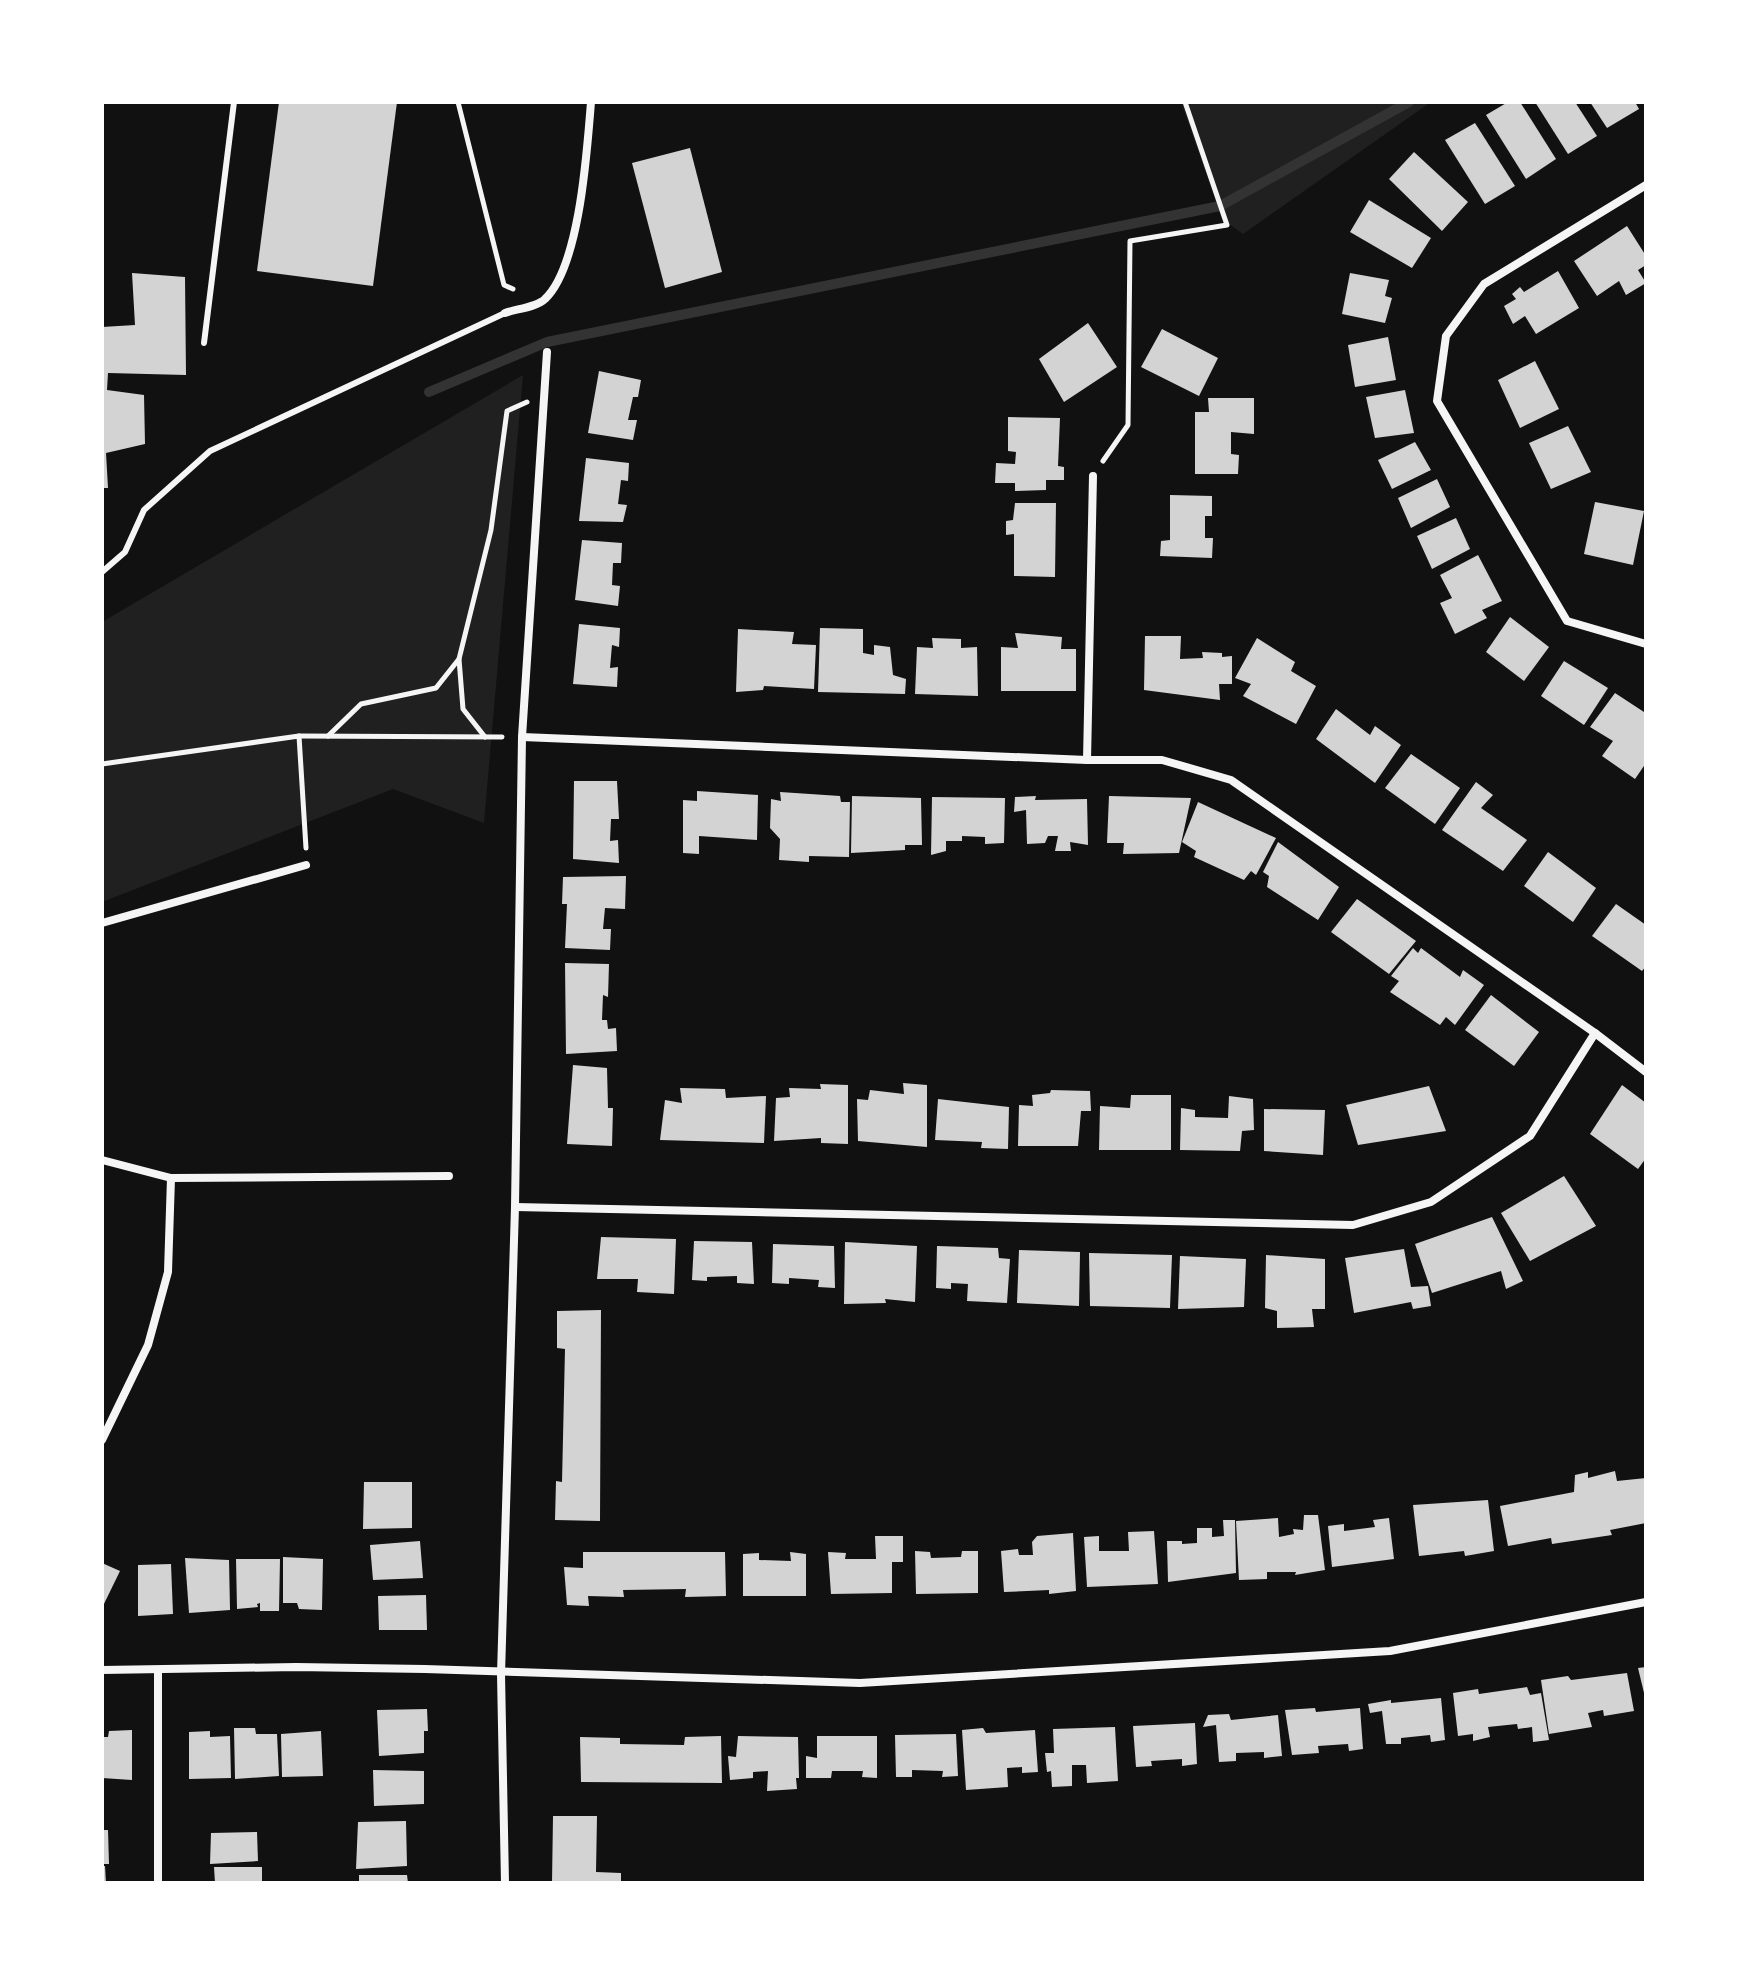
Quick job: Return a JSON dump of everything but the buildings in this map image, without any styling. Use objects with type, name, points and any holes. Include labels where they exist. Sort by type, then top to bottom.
[{"type":"street","points":[[505,313],[544,302],[559,281],[573,242],[591,102]]},
{"type":"street","points":[[1646,185],[1484,284],[1446,336],[1437,401],[1567,621],[1646,644]]},
{"type":"street","points":[[505,1883],[501,1674],[515,1207],[522,737],[547,352]]},
{"type":"street","points":[[1087,760],[1093,476]]},
{"type":"street","points":[[522,737],[1087,760],[1162,760],[1231,780],[1595,1033],[1646,1072]]},
{"type":"street","points":[[102,923],[306,865]]},
{"type":"street","points":[[515,1207],[1353,1225],[1431,1202],[1530,1136],[1595,1033]]},
{"type":"street","points":[[102,1160],[171,1178],[449,1176]]},
{"type":"street","points":[[102,1440],[148,1345],[168,1272],[171,1178]]},
{"type":"street","points":[[102,1670],[296,1667],[860,1683],[1390,1651],[1646,1602]]},
{"type":"street","points":[[158,1671],[158,1883]]},
{"type":"lane","points":[[204,343],[234,102]]},
{"type":"lane","points":[[102,572],[125,552],[144,510],[210,451],[505,313]]},
{"type":"path","points":[[458,102],[504,285],[544,302]]},
{"type":"path","points":[[1093,476],[1128,425],[1130,241],[1227,225],[1185,102]]},
{"type":"path","points":[[485,737],[463,709],[459,659],[491,530],[507,411],[545,394]]},
{"type":"path","points":[[461,604],[471,608]]},
{"type":"path","points":[[328,736],[361,704],[436,688],[459,659]]},
{"type":"path","points":[[102,764],[299,736],[522,737]]},
{"type":"path","points":[[299,736],[306,865]]},
{"type":"shaded area","points":[[1181,102],[1431,102],[1243,234],[1222,219]]},
{"type":"shaded area","points":[[523,375],[484,823],[393,789],[102,902],[102,622]]},
{"type":"waterway","points":[[429,392],[547,342],[1220,206],[1409,102]]}]
